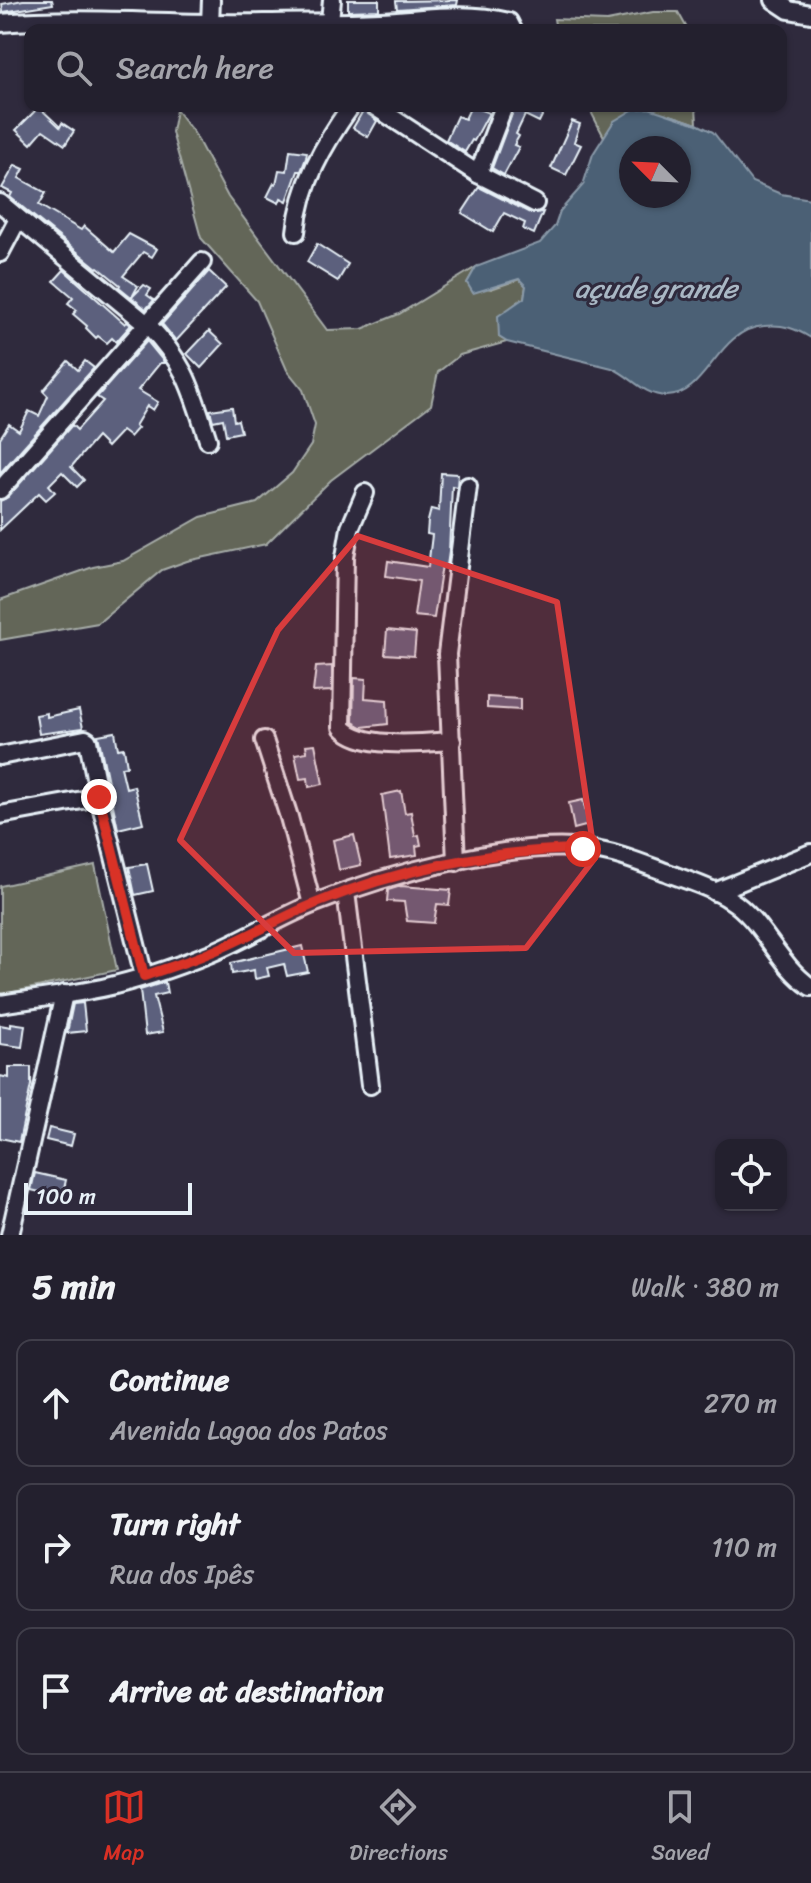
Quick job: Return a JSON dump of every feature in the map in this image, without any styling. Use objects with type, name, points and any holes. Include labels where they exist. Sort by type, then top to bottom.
[{"type":"street","points":[[210,23],[211,0]]},
{"type":"street","points":[[330,21],[332,0]]},
{"type":"street","points":[[774,1],[789,10],[811,14]]},
{"type":"street","points":[[393,24],[442,15],[474,15],[504,24]]},
{"type":"street","points":[[0,23],[52,19],[374,24]]},
{"type":"street","points":[[296,232],[304,186],[347,112]]},
{"type":"street","points":[[383,112],[478,174],[535,203]]},
{"type":"street","points":[[478,174],[502,112]]},
{"type":"street","points":[[0,203],[148,325],[177,357],[188,376],[208,440]]},
{"type":"street","points":[[0,253],[18,219]]},
{"type":"street","points":[[0,490],[202,262]]},
{"type":"street","points":[[456,862],[447,654],[468,486]]},
{"type":"street","points":[[365,493],[350,528],[345,557],[342,727],[352,735],[391,743],[452,741]]},
{"type":"street","points":[[0,756],[85,739],[90,743],[99,797],[144,976]]},
{"type":"street","points":[[264,740],[312,904]]},
{"type":"street","points":[[0,815],[99,797]]},
{"type":"street","points":[[0,1004],[104,987],[144,976],[211,953],[312,904],[456,862],[516,851],[583,849],[613,853],[730,899],[754,920],[793,971],[811,987]]},
{"type":"street","points":[[715,892],[811,853]]},
{"type":"street","points":[[346,892],[370,1085]]},
{"type":"street","points":[[10,1235],[64,994]]},
{"type":"highlighted area","points":[[358,536],[557,602],[595,858],[526,948],[294,953],[180,840],[278,630]]},
{"type":"green space","points":[[653,12],[678,12],[685,24],[555,24],[554,19],[607,21]]},
{"type":"green space","points":[[178,112],[194,133],[228,197],[327,330],[362,329],[399,314],[476,267],[467,283],[491,289],[520,279],[526,286],[524,298],[509,309],[503,319],[499,337],[507,342],[460,355],[438,372],[431,405],[331,480],[266,544],[187,561],[162,570],[98,623],[0,640],[0,600],[93,567],[123,561],[201,517],[257,503],[292,473],[311,445],[315,425],[303,390],[287,370],[257,301],[201,238],[172,132]]},
{"type":"green space","points":[[591,112],[635,112],[614,124],[604,137]]},
{"type":"green space","points":[[658,112],[696,112],[697,124]]},
{"type":"green space","points":[[95,865],[117,970],[0,995],[0,886]]},
{"type":"water","name":"açude grande","points":[[629,112],[661,112],[713,132],[752,182],[781,194],[811,199],[811,338],[783,326],[748,330],[734,338],[692,386],[666,396],[644,389],[612,368],[507,342],[499,337],[498,316],[524,298],[526,286],[519,279],[473,293],[467,283],[476,267],[540,243],[555,226],[560,211],[583,185],[593,154],[614,121]]},
{"type":"building","points":[[52,0],[53,4],[3,12],[2,4]]},
{"type":"building","points":[[348,0],[379,0],[379,10],[348,11]]},
{"type":"building","points":[[458,0],[457,5],[397,9],[396,1]]},
{"type":"building","points":[[34,112],[44,112],[60,127],[62,123],[74,131],[65,145],[43,130],[31,144],[16,130]]},
{"type":"building","points":[[362,112],[367,112],[377,121],[368,137],[353,128]]},
{"type":"building","points":[[468,112],[489,113],[465,152],[446,140],[457,116],[465,119]]},
{"type":"building","points":[[513,112],[544,112],[539,122],[525,115],[516,134],[519,136],[514,145],[519,147],[504,175],[492,168]]},
{"type":"building","points":[[572,121],[580,124],[574,142],[581,145],[566,175],[551,168]]},
{"type":"building","points":[[290,150],[307,152],[306,158],[287,201],[281,198],[279,203],[267,197],[276,184],[279,170],[287,171]]},
{"type":"building","points":[[15,165],[24,169],[19,178],[46,193],[39,205],[81,230],[84,226],[114,252],[129,234],[157,249],[152,257],[143,252],[123,276],[138,286],[132,297],[144,285],[151,289],[147,295],[154,300],[146,309],[10,197],[12,193],[2,188]]},
{"type":"building","points":[[479,187],[530,213],[543,212],[534,234],[523,229],[525,223],[504,213],[493,232],[462,213]]},
{"type":"building","points":[[317,244],[348,264],[338,281],[307,262]]},
{"type":"building","points":[[64,270],[125,324],[131,325],[116,342],[112,338],[107,343],[98,336],[96,338],[73,314],[77,310],[68,303],[73,297],[54,281]]},
{"type":"building","points":[[209,271],[226,287],[176,341],[162,324]]},
{"type":"building","points":[[209,331],[223,344],[201,368],[187,354]]},
{"type":"building","points":[[147,341],[165,363],[160,363],[138,390],[158,402],[153,410],[147,406],[135,426],[138,428],[130,437],[122,431],[107,447],[97,437],[71,467],[84,480],[77,487],[62,472],[49,485],[55,492],[46,500],[39,493],[0,530],[0,501],[8,497],[72,425],[77,430],[103,401],[97,397]]},
{"type":"building","points":[[68,361],[78,370],[85,361],[94,368],[0,473],[0,438],[9,424],[19,431],[29,411],[39,416],[48,396],[43,391]]},
{"type":"building","points":[[232,407],[234,421],[238,420],[241,432],[226,435],[223,419],[213,421],[210,410]]},
{"type":"building","points":[[441,473],[458,474],[457,487],[452,486],[447,566],[442,565],[434,618],[414,616],[419,581],[386,576],[388,561],[428,567],[432,535],[427,534],[428,521],[431,509],[439,511]]},
{"type":"building","points":[[387,630],[416,633],[414,656],[385,654]]},
{"type":"building","points":[[332,666],[332,691],[313,692],[316,667]]},
{"type":"building","points":[[354,678],[366,679],[365,698],[387,700],[388,724],[362,727],[353,722]]},
{"type":"building","points":[[487,697],[520,699],[520,710],[487,708]]},
{"type":"building","points":[[79,710],[83,728],[39,734],[36,715],[47,713],[47,717]]},
{"type":"building","points":[[115,732],[118,749],[124,748],[127,766],[121,767],[126,788],[134,786],[143,823],[118,829],[98,735]]},
{"type":"building","points":[[315,744],[323,784],[309,787],[308,778],[300,779],[295,754],[307,752],[306,745]]},
{"type":"building","points":[[401,791],[405,813],[411,812],[415,836],[419,835],[421,845],[416,846],[417,855],[390,859],[382,795]]},
{"type":"building","points":[[583,800],[589,825],[574,829],[569,803]]},
{"type":"building","points":[[354,835],[361,865],[339,870],[333,840]]},
{"type":"building","points":[[147,864],[153,891],[135,895],[129,867]]},
{"type":"building","points":[[401,886],[451,890],[449,905],[437,904],[434,923],[407,921],[404,902],[387,901],[388,890]]},
{"type":"building","points":[[302,946],[308,972],[287,976],[284,964],[267,968],[269,976],[255,979],[254,970],[232,974],[231,963]]},
{"type":"building","points":[[165,982],[167,993],[154,996],[163,1032],[145,1035],[140,990]]},
{"type":"building","points":[[83,1003],[86,1031],[67,1033],[73,1004]]},
{"type":"building","points":[[11,1023],[25,1025],[22,1047],[0,1044],[0,1025],[11,1027]]},
{"type":"building","points":[[9,1067],[31,1067],[31,1085],[19,1142],[0,1138],[0,1076],[9,1078]]},
{"type":"building","points":[[49,1128],[74,1134],[71,1146],[46,1140]]},
{"type":"building","points":[[35,1173],[66,1180],[62,1197],[31,1190]]},
{"type":"route","points":[[99,797],[144,976],[211,953],[312,904],[400,876],[516,851],[583,849]]}]
